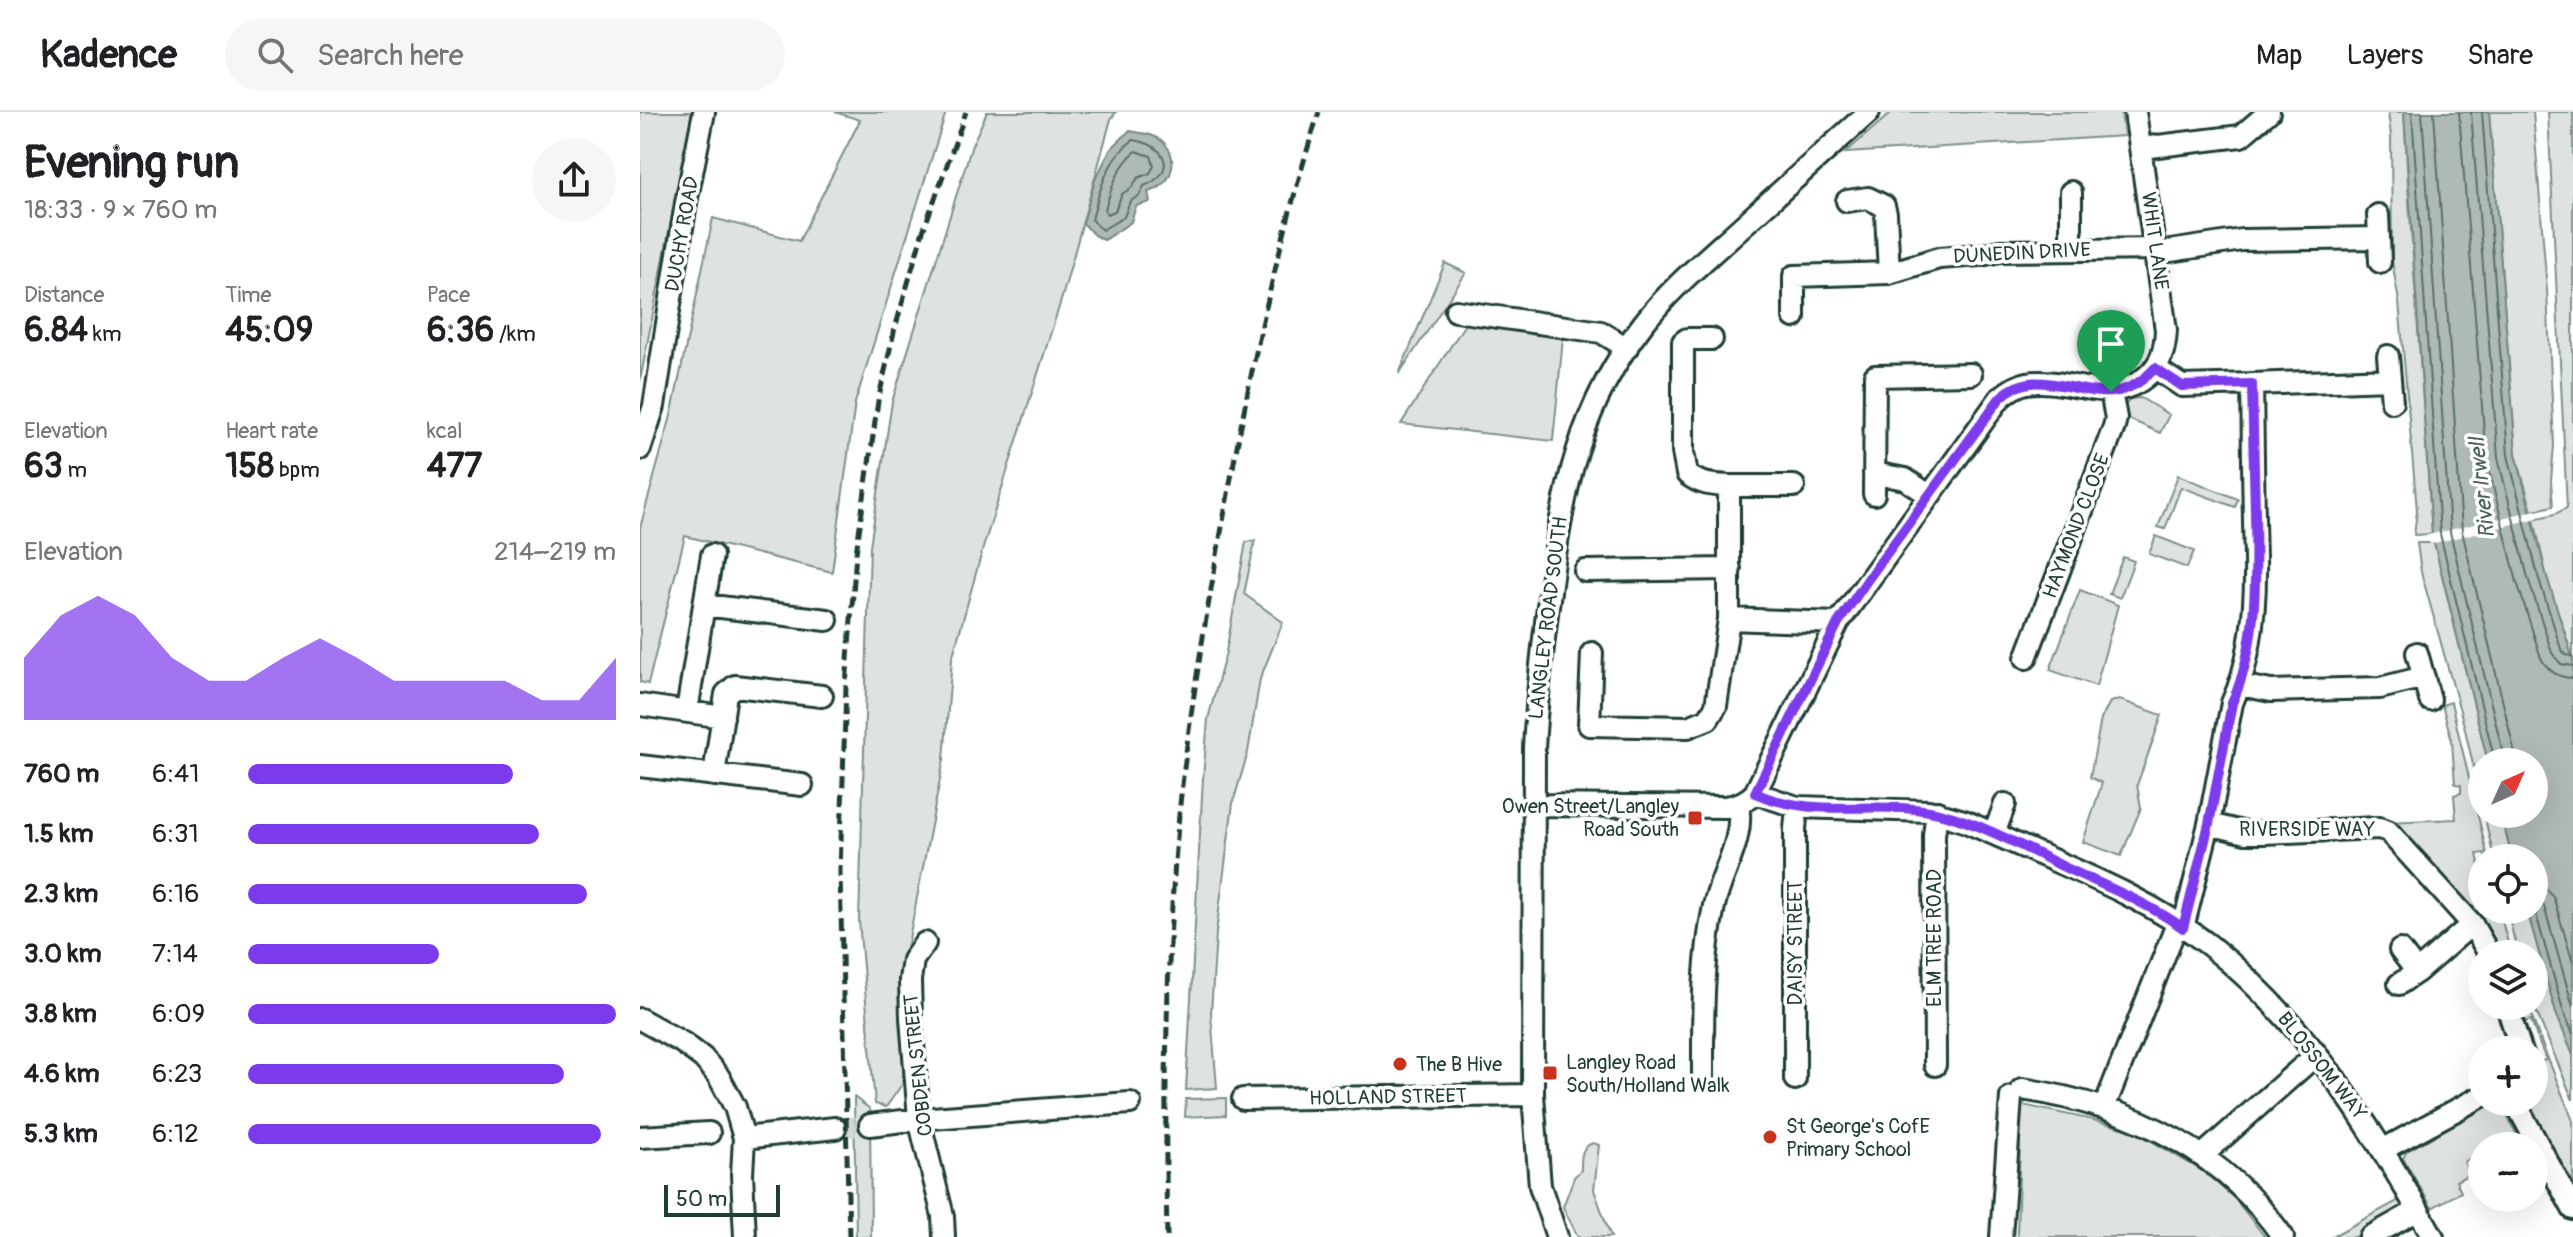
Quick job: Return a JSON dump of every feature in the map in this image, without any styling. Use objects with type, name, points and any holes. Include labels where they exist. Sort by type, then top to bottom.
[{"type":"street","name":"DUCHY ROAD","points":[[640,449],[654,406],[686,203],[704,112]]},
{"type":"street","name":"LANGLEY ROAD SOUTH","points":[[1557,1237],[1540,1186],[1533,1095],[1534,748],[1537,694],[1560,515],[1574,459],[1608,381],[1627,348],[1660,304],[1690,273],[1869,112]]},
{"type":"street","name":"WHIT LANE","points":[[2135,112],[2166,330],[2163,351],[2155,368]]},
{"type":"street","points":[[2141,148],[2241,136],[2269,112]]},
{"type":"street","points":[[2071,192],[2071,249]]},
{"type":"street","points":[[1847,201],[1868,198],[1884,206],[1889,273]]},
{"type":"street","points":[[2378,215],[2380,262]]},
{"type":"street","name":"DUNEDIN DRIVE","points":[[1794,317],[1794,276],[1889,273],[1939,258],[2000,251],[2157,251],[2242,240],[2379,238]]},
{"type":"street","points":[[1456,311],[1601,332],[1627,348]]},
{"type":"street","points":[[1712,339],[1687,339],[1683,342],[1687,474],[1703,485],[1794,486]]},
{"type":"street","points":[[2388,356],[2392,402]]},
{"type":"street","points":[[1703,1079],[1703,978],[1714,904],[1747,799],[1838,623],[2000,398],[2014,387],[2037,382],[2111,392],[2139,382],[2155,368],[2182,386],[2390,379]]},
{"type":"street","points":[[1929,495],[1905,479],[1874,484],[1875,376],[1971,374]]},
{"type":"street","points":[[2104,1108],[2180,926],[2209,824],[2232,703],[2247,654],[2255,596],[2252,384]]},
{"type":"street","name":"HAYMOND CLOSE","points":[[2026,658],[2114,427],[2116,418],[2111,392]]},
{"type":"street","points":[[1592,653],[1589,725],[1688,727],[1708,719],[1716,706],[1729,619],[1729,486]]},
{"type":"street","points":[[687,711],[712,555]]},
{"type":"street","points":[[1585,571],[1730,569]]},
{"type":"street","points":[[704,605],[827,620]]},
{"type":"street","points":[[1729,619],[1838,623]]},
{"type":"street","points":[[2417,653],[2430,700]]},
{"type":"street","points":[[2240,685],[2271,691],[2380,688],[2424,677]]},
{"type":"street","points":[[714,775],[726,694],[735,686],[822,696]]},
{"type":"street","points":[[640,705],[723,717]]},
{"type":"street","points":[[640,766],[802,785]]},
{"type":"street","points":[[1534,805],[1725,807],[1747,799]]},
{"type":"street","name":"BLOSSOM WAY","points":[[1747,799],[1797,807],[1904,808],[1937,812],[1994,834],[2115,890],[2180,926],[2208,944],[2253,984],[2317,1054],[2384,1149],[2433,1237]]},
{"type":"street","points":[[1994,834],[2005,804]]},
{"type":"street","name":"DAISY STREET","points":[[1795,1079],[1797,807]]},
{"type":"street","name":"ELM TREE ROAD","points":[[1935,1065],[1934,835],[1937,812]]},
{"type":"street","name":"RIVERSIDE WAY","points":[[2209,824],[2246,833],[2384,829],[2468,920]]},
{"type":"street","points":[[2399,984],[2472,924]]},
{"type":"street","name":"RIVERSIDE WAY","points":[[2472,924],[2481,940]]},
{"type":"street","name":"COBDEN STREET","points":[[925,943],[913,960],[910,980],[919,1119],[943,1216],[944,1237]]},
{"type":"street","points":[[2400,950],[2417,972]]},
{"type":"street","points":[[640,1019],[703,1058],[719,1077],[735,1107],[744,1138],[745,1237]]},
{"type":"street","points":[[2203,1155],[2317,1054]]},
{"type":"street","points":[[2001,1237],[2016,1093],[2066,1096],[2158,1128],[2203,1155],[2257,1204],[2283,1237]]},
{"type":"street","name":"HOLLAND STREET","points":[[1243,1099],[1533,1095]]},
{"type":"street","points":[[870,1125],[1130,1103]]},
{"type":"street","points":[[2384,1149],[2468,1104]]},
{"type":"street","points":[[2523,1116],[2573,1209]]},
{"type":"street","points":[[744,1138],[835,1128]]},
{"type":"street","points":[[640,1137],[704,1131]]},
{"type":"street","points":[[2370,1237],[2418,1210]]},
{"type":"shaded area","points":[[640,112],[692,112],[640,381]]},
{"type":"shaded area","points":[[835,112],[946,112],[855,403],[832,572],[685,536],[648,684],[640,682],[640,528],[672,412],[713,218],[799,241],[860,120]]},
{"type":"shaded area","points":[[987,112],[1116,112],[1111,119],[1063,294],[983,548],[952,659],[944,759],[908,944],[903,1083],[886,1107],[875,1104],[859,921],[870,546],[892,402],[972,145]]},
{"type":"shaded area","points":[[1892,112],[2121,112],[2124,136],[1845,153]]},
{"type":"shaded area","points":[[2388,112],[2404,112],[2432,534],[2414,535],[2417,511],[2399,302],[2392,261]]},
{"type":"shaded area","points":[[2489,112],[2533,112],[2547,290],[2554,445],[2551,481],[2553,506],[2532,511],[2516,454]]},
{"type":"shaded area","points":[[2548,112],[2573,112],[2573,659],[2546,574],[2534,519],[2567,508]]},
{"type":"shaded area","points":[[1445,263],[1466,273],[1399,374]]},
{"type":"shaded area","points":[[1465,324],[1563,338],[1553,441],[1401,424]]},
{"type":"shaded area","points":[[2141,398],[2169,415],[2160,433],[2124,417],[2124,407],[2130,399]]},
{"type":"shaded area","points":[[2178,475],[2238,499],[2235,507],[2181,487],[2165,529],[2158,527]]},
{"type":"shaded area","points":[[2156,536],[2194,551],[2187,568],[2149,554]]},
{"type":"shaded area","points":[[1255,541],[1244,594],[1283,622],[1260,679],[1248,752],[1233,803],[1216,933],[1211,1014],[1217,1088],[1186,1090],[1208,719],[1226,652],[1246,542]]},
{"type":"shaded area","points":[[2417,543],[2434,543],[2485,748],[2469,748],[2421,572]]},
{"type":"shaded area","points":[[2123,557],[2134,561],[2120,598],[2109,594]]},
{"type":"shaded area","points":[[2080,590],[2118,605],[2096,686],[2050,670]]},
{"type":"shaded area","points":[[2120,700],[2162,715],[2137,785],[2141,808],[2121,856],[2083,842],[2102,783],[2090,777],[2101,719],[2110,702]]},
{"type":"shaded area","points":[[2451,702],[2468,774],[2468,828],[2481,828],[2485,844],[2468,844],[2468,920],[2387,822],[2456,819],[2454,795],[2461,793],[2461,785],[2455,784],[2452,741],[2442,705]]},
{"type":"shaded area","points":[[2487,828],[2504,828],[2508,844],[2491,844]]},
{"type":"shaded area","points":[[2471,924],[2503,924],[2507,940],[2484,940]]},
{"type":"shaded area","points":[[2510,924],[2531,924],[2535,940],[2514,940]]},
{"type":"shaded area","points":[[2548,985],[2573,1055],[2573,1100],[2548,1036],[2540,1020],[2548,1020]]},
{"type":"shaded area","points":[[2519,1020],[2531,1020],[2524,1022],[2529,1036],[2524,1036]]},
{"type":"shaded area","points":[[2548,1059],[2573,1121],[2573,1196],[2548,1149],[2548,1132],[2539,1132],[2530,1116],[2548,1116]]},
{"type":"shaded area","points":[[854,1097],[870,1109],[871,1237],[856,1237]]},
{"type":"shaded area","points":[[1226,1098],[1226,1115],[1185,1117],[1186,1099]]},
{"type":"shaded area","points":[[2018,1104],[2134,1131],[2204,1172],[2234,1198],[2265,1237],[2017,1237],[2021,1110]]},
{"type":"shaded area","points":[[2469,1116],[2507,1116],[2516,1132],[2468,1132],[2468,1160],[2464,1162],[2468,1175],[2456,1181],[2461,1192],[2432,1208],[2403,1158],[2407,1151]]},
{"type":"shaded area","points":[[1593,1143],[1599,1145],[1594,1190],[1611,1237],[1578,1237],[1563,1207],[1574,1177],[1581,1170],[1583,1150]]},
{"type":"shaded area","points":[[2401,1199],[2404,1205],[2401,1212],[2355,1237],[2331,1237]]},
{"type":"water","name":"River Irwell","points":[[2404,112],[2489,112],[2516,454],[2546,574],[2573,659],[2573,1055],[2548,985],[2548,940],[2535,940],[2531,924],[2548,924],[2548,844],[2508,844],[2504,828],[2548,828],[2548,748],[2485,748],[2432,534]]},
{"type":"water","points":[[1129,131],[1163,141],[1170,152],[1172,167],[1167,180],[1148,192],[1150,202],[1136,206],[1131,222],[1104,240],[1094,235],[1083,223],[1095,180],[1110,150]]},
{"type":"pier","points":[[2536,510],[2538,518],[2430,544],[2428,535]]},
{"type":"tunnel","points":[[835,1128],[870,1125]]},
{"type":"railway","points":[[849,1237],[840,872],[846,686],[856,553],[878,401],[894,332],[922,234],[966,112]]},
{"type":"railway","points":[[1167,1237],[1169,954],[1186,750],[1235,455],[1255,356],[1278,258],[1319,112]]},
{"type":"place","name":"Owen Street/Langley Road South","points":[[1695,818]]},
{"type":"place","name":"The B Hive","points":[[1400,1064]]},
{"type":"place","name":"Langley Road South/Holland Walk","points":[[1550,1073]]},
{"type":"place","name":"St George's CofE Primary School","points":[[1770,1137]]},
{"type":"route","points":[[2155,368],[2182,386],[2252,384],[2255,596],[2247,654],[2232,703],[2209,824],[2183,928],[2115,890],[1949,816],[1904,808],[1797,807],[1755,793],[1838,623],[2000,398],[2014,387],[2029,382],[2111,392],[2139,382],[2155,368]]}]
